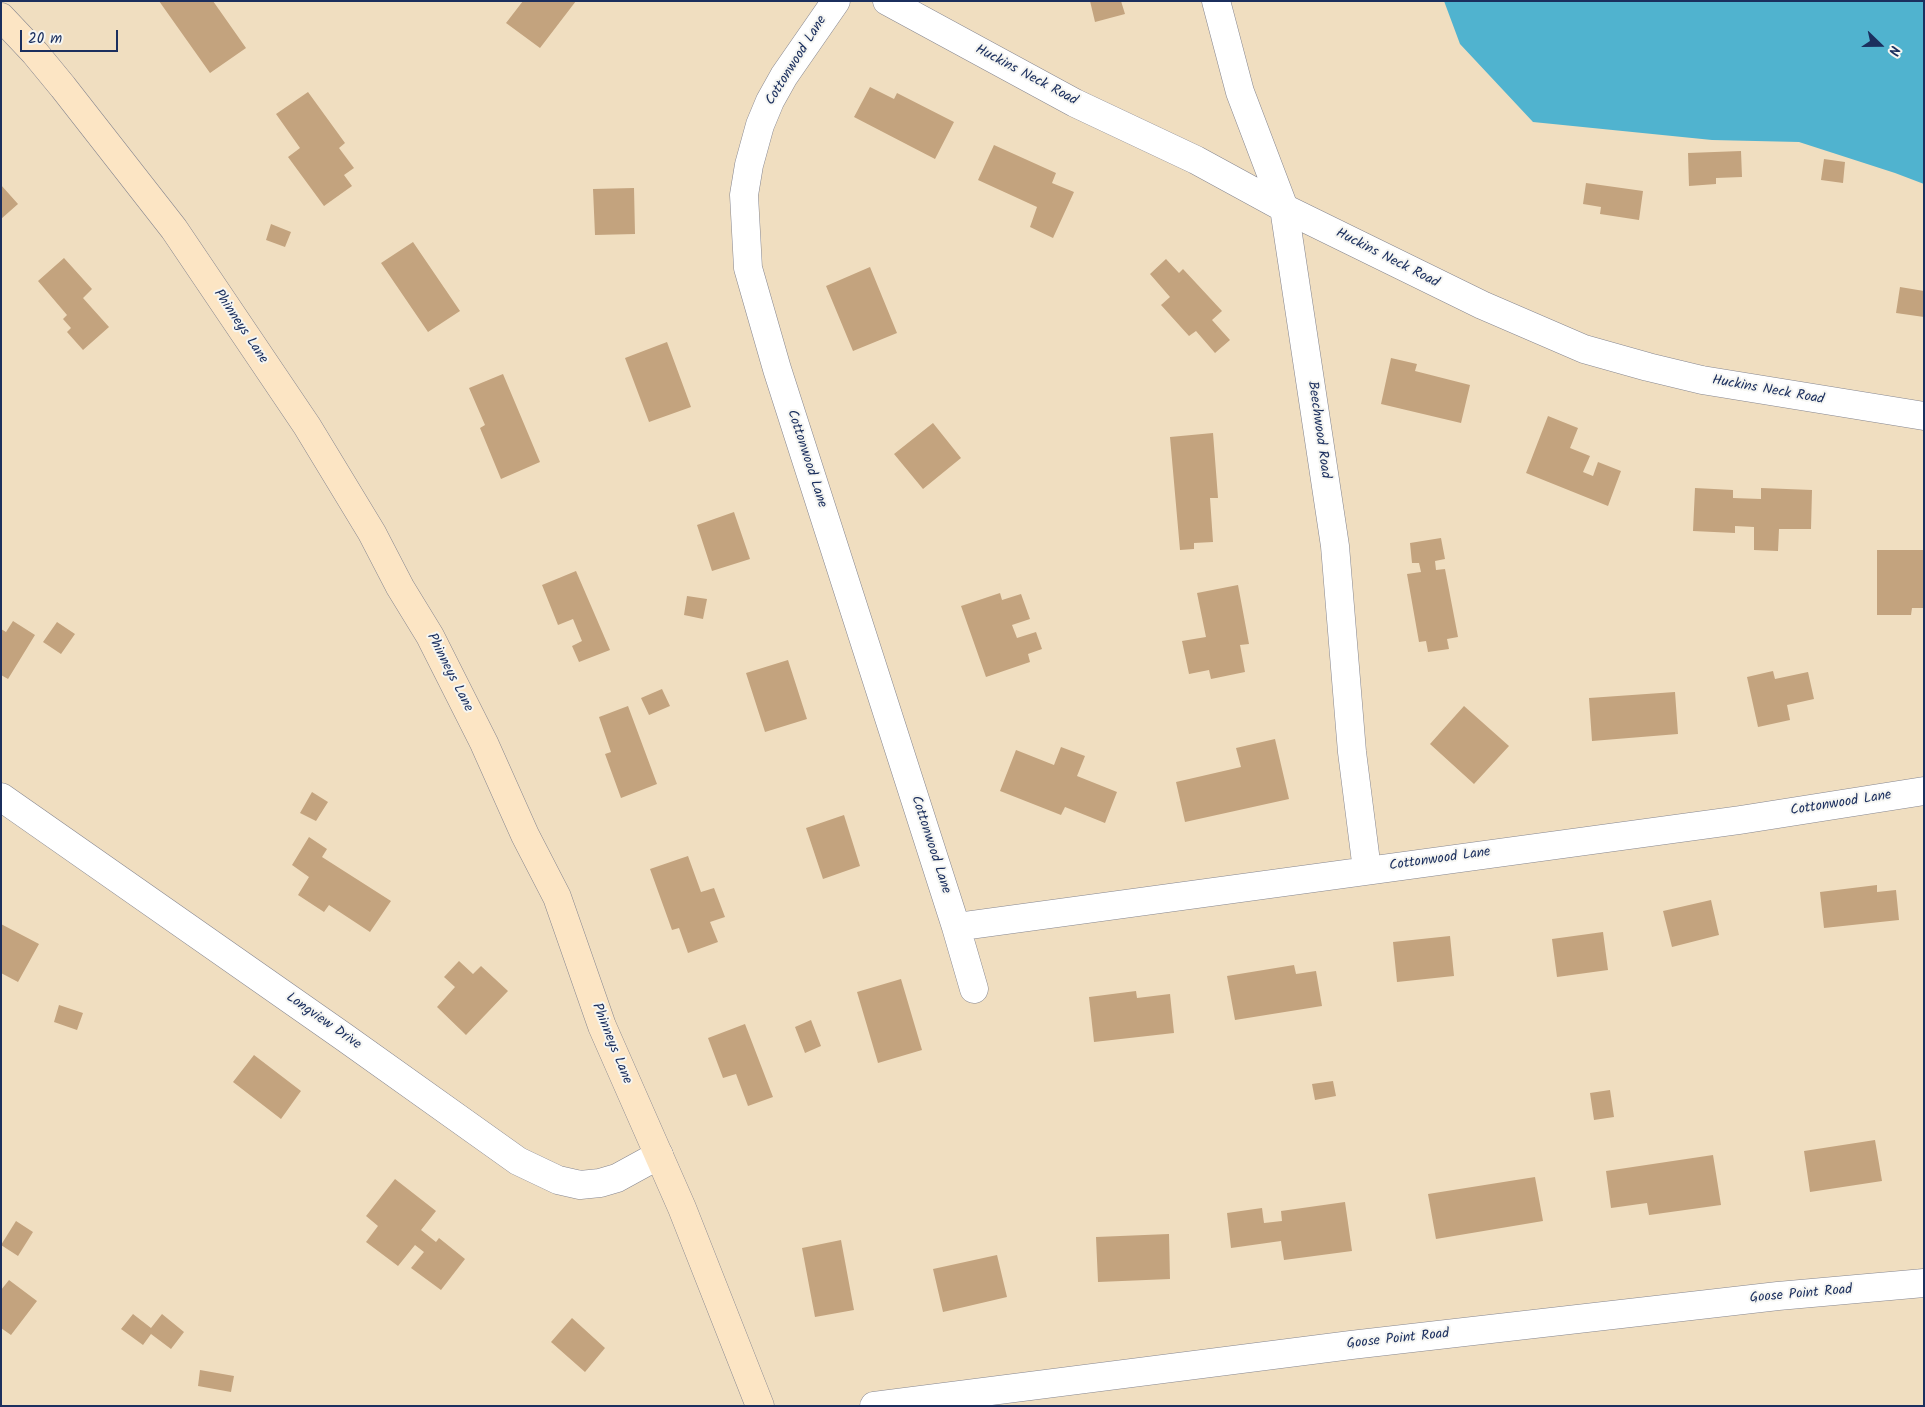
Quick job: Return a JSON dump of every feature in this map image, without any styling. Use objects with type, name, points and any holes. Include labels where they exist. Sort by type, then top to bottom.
[{"type":"main road","name":"Phinneys Lane","points":[[1,17],[35,53],[70,95],[174,229],[307,426],[372,532],[400,587],[430,636],[484,743],[525,835],[557,897],[602,1026],[659,1155],[760,1406]]},
{"type":"street","name":"Cottonwood Lane","points":[[836,1],[784,76],[770,101],[760,125],[749,165],[744,195],[748,268],[777,369],[956,927],[974,989]]},
{"type":"street","name":"Huckins Neck Road","points":[[887,1],[1075,103],[1196,160],[1284,208],[1482,305],[1584,349],[1702,380],[1924,416]]},
{"type":"street","name":"Beechwood Road","points":[[1216,1],[1240,92],[1284,208],[1335,546],[1352,752],[1367,870]]},
{"type":"street","name":"Cottonwood Lane","points":[[956,927],[1730,821],[1924,791]]},
{"type":"street","name":"Longview Drive","points":[[1,797],[336,1031],[518,1161],[558,1180],[580,1185],[600,1183],[616,1178],[659,1155]]},
{"type":"street","name":"Goose Point Road","points":[[874,1406],[1351,1346],[1778,1296],[1924,1283]]},
{"type":"water","points":[[1444,1],[1924,1],[1924,184],[1799,142],[1712,140],[1533,122],[1460,44]]},
{"type":"building","points":[[159,1],[213,1],[246,48],[210,73]]},
{"type":"building","points":[[523,1],[576,1],[540,48],[506,23]]},
{"type":"building","points":[[1090,1],[1121,1],[1125,14],[1095,22]]},
{"type":"building","points":[[870,87],[894,99],[897,93],[954,122],[935,159],[854,117]]},
{"type":"building","points":[[308,92],[345,143],[339,148],[354,168],[344,175],[352,186],[324,206],[288,157],[300,148],[276,114]]},
{"type":"building","points":[[994,145],[1056,173],[1052,183],[1074,192],[1053,238],[1030,227],[1037,207],[978,180]]},
{"type":"building","points":[[1741,151],[1742,177],[1716,178],[1716,184],[1689,186],[1688,153]]},
{"type":"building","points":[[1824,159],[1845,162],[1843,183],[1821,180]]},
{"type":"building","points":[[1586,183],[1643,191],[1639,220],[1600,214],[1601,207],[1583,204]]},
{"type":"building","points":[[1,185],[18,204],[1,219]]},
{"type":"building","points":[[634,188],[635,234],[595,235],[593,189]]},
{"type":"building","points":[[271,224],[291,232],[285,247],[266,240]]},
{"type":"building","points":[[413,242],[460,311],[428,332],[381,263]]},
{"type":"building","points":[[64,258],[92,289],[83,298],[109,327],[83,350],[67,332],[71,328],[63,319],[67,315],[38,281]]},
{"type":"building","points":[[1166,259],[1179,273],[1183,269],[1222,311],[1212,320],[1230,340],[1215,353],[1196,331],[1189,336],[1161,305],[1170,297],[1150,274]]},
{"type":"building","points":[[870,267],[897,333],[853,351],[826,286]]},
{"type":"building","points":[[1900,287],[1924,291],[1924,317],[1896,313]]},
{"type":"building","points":[[667,342],[691,407],[649,422],[625,358]]},
{"type":"building","points":[[1391,358],[1417,364],[1415,371],[1470,385],[1461,423],[1381,404]]},
{"type":"building","points":[[503,374],[540,462],[501,479],[480,428],[485,425],[469,388]]},
{"type":"building","points":[[1548,416],[1578,428],[1570,448],[1590,456],[1583,472],[1593,476],[1598,462],[1621,471],[1608,506],[1526,473]]},
{"type":"building","points":[[933,423],[961,458],[923,489],[894,454]]},
{"type":"building","points":[[1213,433],[1218,498],[1210,498],[1213,542],[1194,543],[1194,549],[1180,550],[1170,437]]},
{"type":"building","points":[[1695,488],[1733,490],[1733,498],[1761,499],[1761,488],[1812,490],[1811,529],[1779,529],[1778,551],[1754,550],[1754,527],[1735,526],[1735,533],[1693,531]]},
{"type":"building","points":[[734,512],[750,559],[712,571],[697,525]]},
{"type":"building","points":[[1441,538],[1445,559],[1435,561],[1436,570],[1445,569],[1458,637],[1447,639],[1449,649],[1428,652],[1426,641],[1419,642],[1407,574],[1421,572],[1419,563],[1412,563],[1410,543]]},
{"type":"building","points":[[1877,550],[1924,550],[1924,608],[1912,608],[1911,615],[1877,615]]},
{"type":"building","points":[[576,571],[610,650],[579,662],[572,646],[582,641],[573,619],[558,625],[542,585]]},
{"type":"building","points":[[1238,585],[1249,644],[1240,645],[1245,672],[1211,679],[1209,670],[1189,674],[1182,641],[1206,637],[1197,593]]},
{"type":"building","points":[[1000,593],[1002,600],[1021,594],[1030,619],[1012,625],[1017,638],[1036,632],[1042,649],[1028,654],[1030,662],[986,677],[961,606]]},
{"type":"building","points":[[687,596],[707,599],[703,619],[684,615]]},
{"type":"building","points":[[13,621],[35,635],[8,679],[1,675],[1,629],[6,632]]},
{"type":"building","points":[[57,622],[75,634],[61,654],[43,642]]},
{"type":"building","points":[[788,660],[807,719],[765,732],[746,673]]},
{"type":"building","points":[[1773,671],[1775,679],[1808,672],[1814,699],[1787,705],[1790,720],[1758,727],[1747,677]]},
{"type":"building","points":[[662,689],[670,706],[649,715],[641,698]]},
{"type":"building","points":[[1675,692],[1678,734],[1592,741],[1589,698]]},
{"type":"building","points":[[628,706],[657,784],[621,798],[605,754],[611,752],[599,717]]},
{"type":"building","points":[[1464,706],[1509,746],[1474,784],[1430,744]]},
{"type":"building","points":[[1275,739],[1289,799],[1185,822],[1176,782],[1241,767],[1236,748]]},
{"type":"building","points":[[1061,747],[1085,756],[1077,776],[1117,792],[1105,823],[1065,807],[1061,815],[1000,791],[1016,750],[1054,765]]},
{"type":"building","points":[[312,792],[328,802],[316,821],[300,813]]},
{"type":"building","points":[[844,815],[860,866],[823,879],[806,828]]},
{"type":"building","points":[[309,837],[327,849],[322,857],[391,901],[370,932],[329,905],[324,912],[298,895],[309,877],[292,865]]},
{"type":"building","points":[[688,856],[701,892],[714,888],[725,917],[710,922],[718,942],[688,953],[679,928],[672,930],[650,869]]},
{"type":"building","points":[[1877,885],[1877,892],[1896,890],[1899,920],[1824,928],[1820,892]]},
{"type":"building","points":[[1711,900],[1719,935],[1672,947],[1663,911]]},
{"type":"building","points":[[1,924],[39,944],[18,982],[1,973]]},
{"type":"building","points":[[1603,932],[1608,970],[1557,977],[1552,939]]},
{"type":"building","points":[[1450,936],[1454,976],[1397,982],[1393,942]]},
{"type":"building","points":[[459,961],[473,974],[481,966],[508,991],[466,1035],[437,1007],[455,987],[444,977]]},
{"type":"building","points":[[1294,965],[1296,974],[1316,971],[1322,1006],[1235,1020],[1227,976]]},
{"type":"building","points":[[901,979],[922,1050],[878,1063],[857,992]]},
{"type":"building","points":[[1136,991],[1137,998],[1170,994],[1174,1033],[1094,1042],[1089,997]]},
{"type":"building","points":[[59,1005],[83,1013],[77,1030],[54,1022]]},
{"type":"building","points":[[811,1020],[821,1046],[805,1053],[795,1027]]},
{"type":"building","points":[[745,1024],[773,1097],[748,1106],[736,1074],[723,1078],[708,1038]]},
{"type":"building","points":[[254,1055],[301,1091],[281,1119],[233,1082]]},
{"type":"building","points":[[1333,1081],[1336,1096],[1315,1100],[1312,1084]]},
{"type":"building","points":[[1610,1090],[1614,1117],[1594,1120],[1590,1093]]},
{"type":"building","points":[[1875,1140],[1882,1181],[1810,1192],[1804,1151]]},
{"type":"building","points":[[1713,1155],[1721,1205],[1649,1215],[1647,1203],[1611,1208],[1606,1171]]},
{"type":"building","points":[[1535,1177],[1543,1221],[1436,1239],[1428,1194]]},
{"type":"building","points":[[395,1179],[436,1211],[421,1230],[436,1242],[439,1238],[465,1259],[441,1290],[411,1268],[424,1252],[415,1245],[398,1266],[366,1242],[378,1226],[366,1216]]},
{"type":"building","points":[[1345,1202],[1352,1251],[1284,1260],[1281,1241],[1231,1248],[1227,1213],[1262,1208],[1264,1223],[1282,1221],[1281,1211]]},
{"type":"building","points":[[16,1221],[33,1232],[18,1256],[1,1245]]},
{"type":"building","points":[[1169,1234],[1170,1279],[1098,1282],[1096,1237]]},
{"type":"building","points":[[841,1240],[854,1310],[815,1317],[802,1248]]},
{"type":"building","points":[[997,1255],[1007,1297],[943,1312],[933,1269]]},
{"type":"building","points":[[9,1280],[37,1301],[11,1335],[1,1328],[1,1290]]},
{"type":"building","points":[[133,1314],[151,1328],[162,1314],[184,1332],[171,1349],[151,1334],[143,1345],[121,1329]]},
{"type":"building","points":[[572,1318],[605,1348],[585,1372],[551,1342]]},
{"type":"building","points":[[200,1370],[234,1376],[231,1392],[198,1386]]}]
